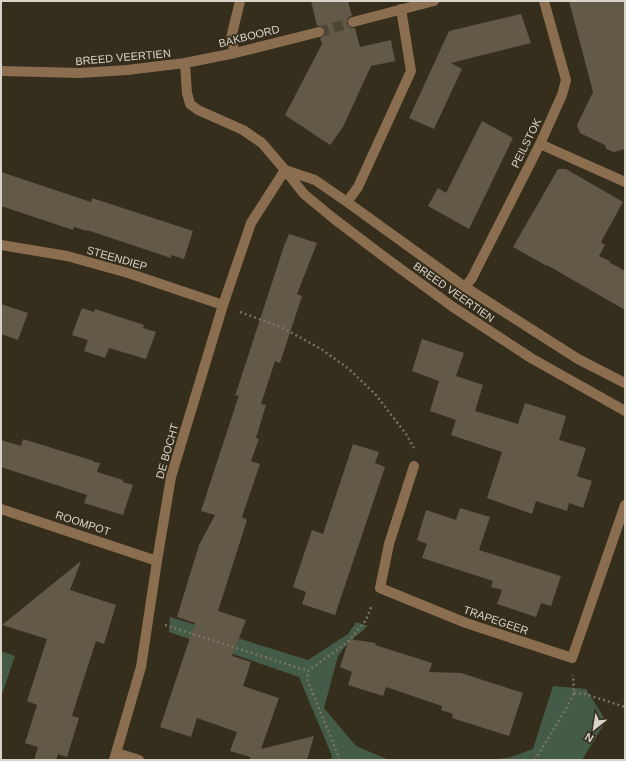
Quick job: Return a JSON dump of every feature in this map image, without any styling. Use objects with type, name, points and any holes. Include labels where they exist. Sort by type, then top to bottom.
[{"type":"street","points":[[235,53],[231,38],[240,1]]},
{"type":"street","points":[[353,22],[434,1]]},
{"type":"street","name":"PEILSTOK","points":[[465,288],[472,278],[540,144],[562,95],[566,80],[544,1]]},
{"type":"street","points":[[347,202],[358,187],[411,72],[401,10]]},
{"type":"street","name":"BAKBOORD","points":[[185,64],[319,32]]},
{"type":"street","name":"BREED VEERTIEN","points":[[1,71],[80,73],[185,64],[187,93],[190,104],[198,110],[243,130],[262,143],[304,194],[333,218],[453,307],[531,358],[625,411]]},
{"type":"street","points":[[540,144],[625,182]]},
{"type":"street","name":"BREED VEERTIEN","points":[[285,170],[315,180],[465,288],[578,359],[625,383]]},
{"type":"street","name":"DE BOCHT","points":[[139,760],[116,756],[141,667],[171,478],[223,305],[251,224],[285,170]]},
{"type":"street","name":"STEENDIEP","points":[[1,245],[68,256],[128,273],[223,305]]},
{"type":"street","points":[[380,588],[389,544],[414,466]]},
{"type":"street","points":[[572,658],[625,505]]},
{"type":"street","name":"ROOMPOT","points":[[1,509],[157,561]]},
{"type":"street","name":"TRAPEGEER","points":[[380,588],[466,623],[572,658]]},
{"type":"path","points":[[223,305],[283,328],[320,349],[349,369],[376,395],[406,434],[414,446],[414,466]]},
{"type":"path","points":[[340,760],[307,680],[308,671],[348,642],[366,620],[380,588]]},
{"type":"path","points":[[148,619],[308,671]]},
{"type":"path","points":[[535,760],[574,693],[572,658]]},
{"type":"path","points":[[574,693],[585,694],[625,707]]},
{"type":"green space","points":[[170,617],[308,660],[348,634],[356,622],[368,626],[346,645],[338,656],[324,708],[356,746],[389,760],[331,760],[332,756],[299,677],[169,632]]},
{"type":"green space","points":[[1,651],[15,656],[1,697]]},
{"type":"green space","points":[[553,686],[586,689],[606,721],[582,760],[490,760],[511,757],[533,749]]},
{"type":"building","points":[[311,1],[348,1],[352,16],[347,20],[347,24],[351,28],[355,28],[360,47],[391,40],[395,61],[371,66],[343,127],[330,145],[285,115],[322,44],[320,38],[324,36],[325,33],[323,27],[317,26]]},
{"type":"building","points":[[569,1],[625,1],[625,149],[614,152],[606,149],[605,145],[580,133],[577,125],[593,92]]},
{"type":"building","points":[[521,14],[531,43],[451,63],[462,69],[434,129],[409,118],[449,31]]},
{"type":"building","points":[[482,121],[513,138],[469,229],[428,206],[438,188],[446,193]]},
{"type":"building","points":[[558,169],[566,169],[623,202],[601,242],[605,245],[599,256],[625,271],[625,310],[513,247]]},
{"type":"building","points":[[1,172],[91,202],[92,198],[193,231],[184,259],[171,255],[171,258],[87,230],[74,227],[73,230],[1,206]]},
{"type":"building","points":[[289,234],[317,243],[297,294],[302,296],[280,363],[275,361],[261,404],[266,405],[256,438],[259,439],[251,461],[260,464],[242,517],[247,520],[218,611],[246,620],[232,656],[251,662],[243,686],[279,698],[261,749],[314,736],[307,760],[250,760],[250,757],[230,751],[237,732],[197,718],[191,737],[160,727],[195,623],[177,617],[199,545],[215,515],[201,511],[239,395],[235,396]]},
{"type":"building","points":[[1,304],[28,313],[18,340],[1,334]]},
{"type":"building","points":[[82,308],[94,312],[95,309],[144,325],[143,328],[156,332],[146,359],[109,348],[105,358],[84,351],[88,340],[72,335]]},
{"type":"building","points":[[422,339],[464,353],[456,376],[483,385],[475,411],[518,424],[525,403],[566,416],[559,440],[586,448],[577,476],[592,481],[583,508],[569,503],[567,511],[536,501],[532,514],[487,498],[502,452],[451,435],[456,420],[430,411],[439,381],[412,371]]},
{"type":"building","points":[[23,439],[100,463],[97,472],[123,480],[123,482],[133,485],[123,515],[84,503],[87,495],[1,467],[1,440],[21,446]]},
{"type":"building","points":[[353,444],[379,452],[375,463],[385,467],[335,615],[302,604],[306,592],[293,587],[312,530],[323,534]]},
{"type":"building","points":[[460,508],[490,517],[479,550],[561,576],[551,606],[541,603],[536,617],[497,604],[502,590],[491,587],[493,581],[422,558],[427,544],[417,540],[426,510],[456,520]]},
{"type":"building","points":[[81,561],[70,590],[116,605],[104,644],[96,641],[84,678],[72,716],[79,718],[67,757],[58,754],[56,760],[34,760],[38,747],[25,743],[37,705],[27,701],[47,639],[2,625]]},
{"type":"building","points":[[349,639],[376,643],[375,645],[432,663],[429,672],[461,673],[523,693],[509,736],[452,718],[453,714],[441,710],[442,706],[386,687],[383,696],[348,685],[352,672],[340,667]]},
{"type":"tunnel","points":[[319,32],[353,22]]}]
